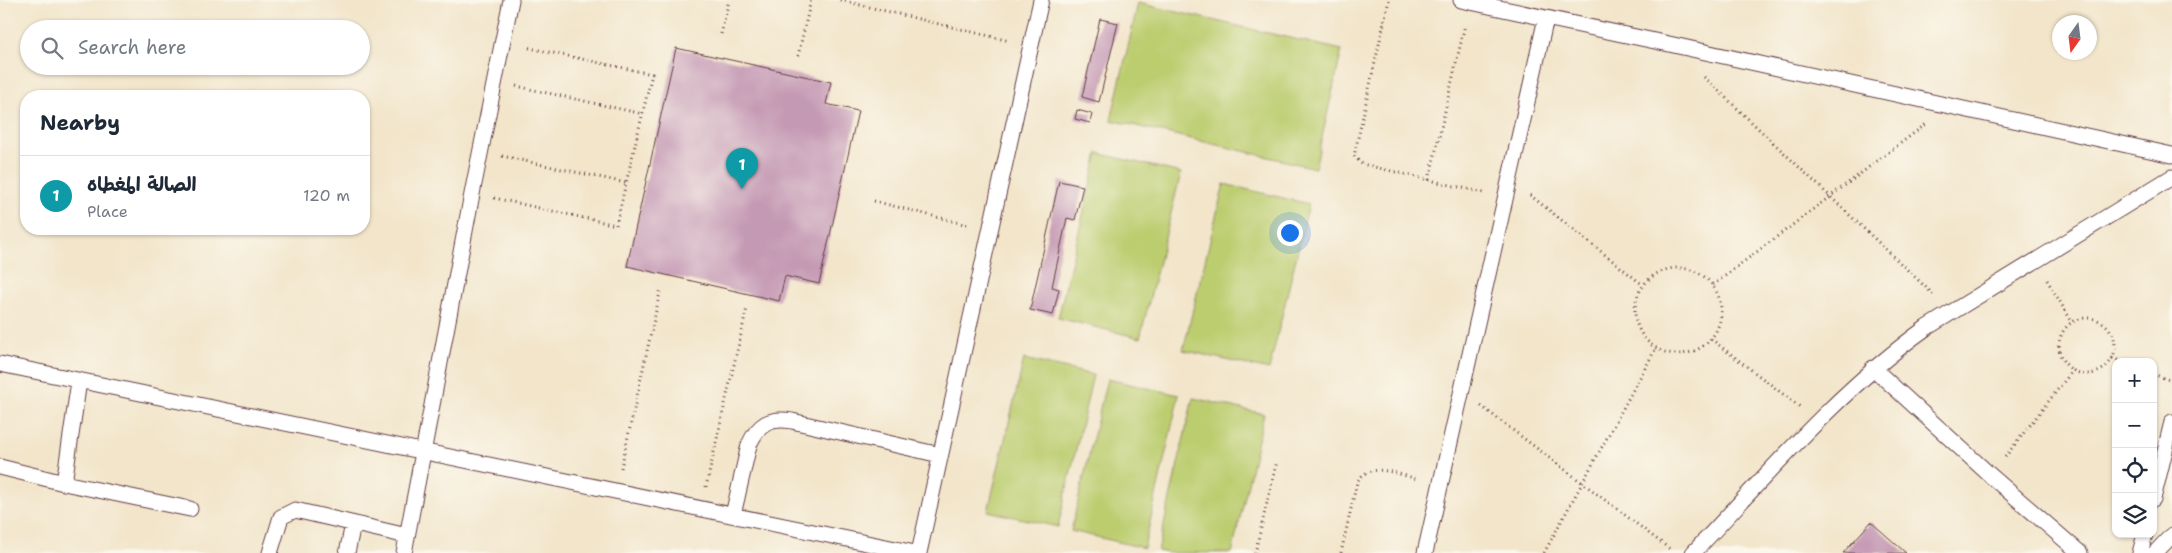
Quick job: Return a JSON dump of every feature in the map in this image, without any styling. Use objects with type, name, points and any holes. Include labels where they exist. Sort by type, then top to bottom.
[{"type":"lane","points":[[404,553],[501,42],[511,0]]},
{"type":"lane","points":[[0,364],[917,553],[1042,0]]},
{"type":"lane","points":[[1466,1],[2172,155]]},
{"type":"lane","points":[[1425,553],[1546,18]]},
{"type":"lane","points":[[1693,553],[1873,368],[1926,328],[2172,177]]},
{"type":"lane","points":[[1873,368],[1990,476],[2080,553]]},
{"type":"lane","points":[[64,483],[80,381]]},
{"type":"lane","points":[[733,515],[749,445],[761,425],[771,420],[782,419],[792,421],[940,455]]},
{"type":"lane","points":[[2154,493],[2172,422]]},
{"type":"lane","points":[[0,466],[64,483],[190,509]]},
{"type":"lane","points":[[270,553],[281,517],[287,512],[295,510],[407,536]]},
{"type":"lane","points":[[347,553],[353,524]]},
{"type":"lane","points":[[2155,553],[2172,535]]},
{"type":"lane","points":[[2140,553],[2144,538]]},
{"type":"path","points":[[721,34],[729,0]]},
{"type":"path","points":[[798,56],[812,0]]},
{"type":"path","points":[[840,0],[1031,47]]},
{"type":"path","points":[[1389,0],[1354,156],[1362,164],[1505,198]]},
{"type":"path","points":[[1429,180],[1466,1]]},
{"type":"path","points":[[472,194],[616,225],[652,74],[501,42]]},
{"type":"path","points":[[1697,70],[1952,312]]},
{"type":"path","points":[[494,82],[643,114]]},
{"type":"path","points":[[1713,284],[1950,106]]},
{"type":"path","points":[[480,151],[626,183]]},
{"type":"path","points":[[1510,179],[1644,285]]},
{"type":"path","points":[[874,201],[990,230]]},
{"type":"path","points":[[2035,261],[2072,322]]},
{"type":"path","points":[[1678,268],[1691,270],[1703,275],[1713,284],[1721,306],[1718,329],[1711,339],[1700,348],[1685,353],[1670,353],[1656,348],[1645,338],[1636,319],[1635,312],[1637,298],[1644,285],[1653,276],[1665,270],[1678,268]]},
{"type":"path","points":[[615,491],[661,288]]},
{"type":"path","points":[[701,509],[746,308]]},
{"type":"path","points":[[2082,319],[2092,319],[2101,322],[2109,329],[2114,343],[2112,358],[2107,366],[2099,371],[2081,373],[2073,370],[2060,356],[2059,346],[2066,328],[2072,322],[2082,319]]},
{"type":"path","points":[[1711,339],[1819,422]]},
{"type":"path","points":[[1544,553],[1656,348]]},
{"type":"path","points":[[1990,476],[2073,370]]},
{"type":"path","points":[[2157,375],[2172,381]]},
{"type":"path","points":[[1462,391],[1676,553]]},
{"type":"path","points":[[1255,553],[1277,461]]},
{"type":"path","points":[[1341,553],[1357,482],[1366,471],[1374,469],[1441,484]]},
{"type":"green space","points":[[1138,3],[1342,50],[1315,168],[1111,120]]},
{"type":"green space","points":[[1098,153],[1181,173],[1140,338],[1058,318]]},
{"type":"green space","points":[[1224,184],[1309,204],[1269,370],[1183,350]]},
{"type":"green space","points":[[1024,359],[1093,375],[1058,527],[988,511]]},
{"type":"green space","points":[[1107,379],[1179,395],[1144,548],[1071,531]]},
{"type":"green space","points":[[1193,398],[1264,414],[1232,553],[1168,553],[1158,551]]},
{"type":"building","points":[[1100,19],[1118,23],[1099,102],[1082,97]]},
{"type":"building","points":[[676,48],[831,82],[826,104],[858,111],[819,284],[785,276],[779,301],[627,266]]},
{"type":"building","points":[[1077,110],[1092,114],[1090,123],[1075,119]]},
{"type":"building","points":[[1059,181],[1083,186],[1075,220],[1067,218],[1052,287],[1059,289],[1053,315],[1030,310]]},
{"type":"building","points":[[1871,522],[1906,553],[1843,553]]},
{"type":"place","name":"الصالة المغطاه","points":[[742,189]]}]
